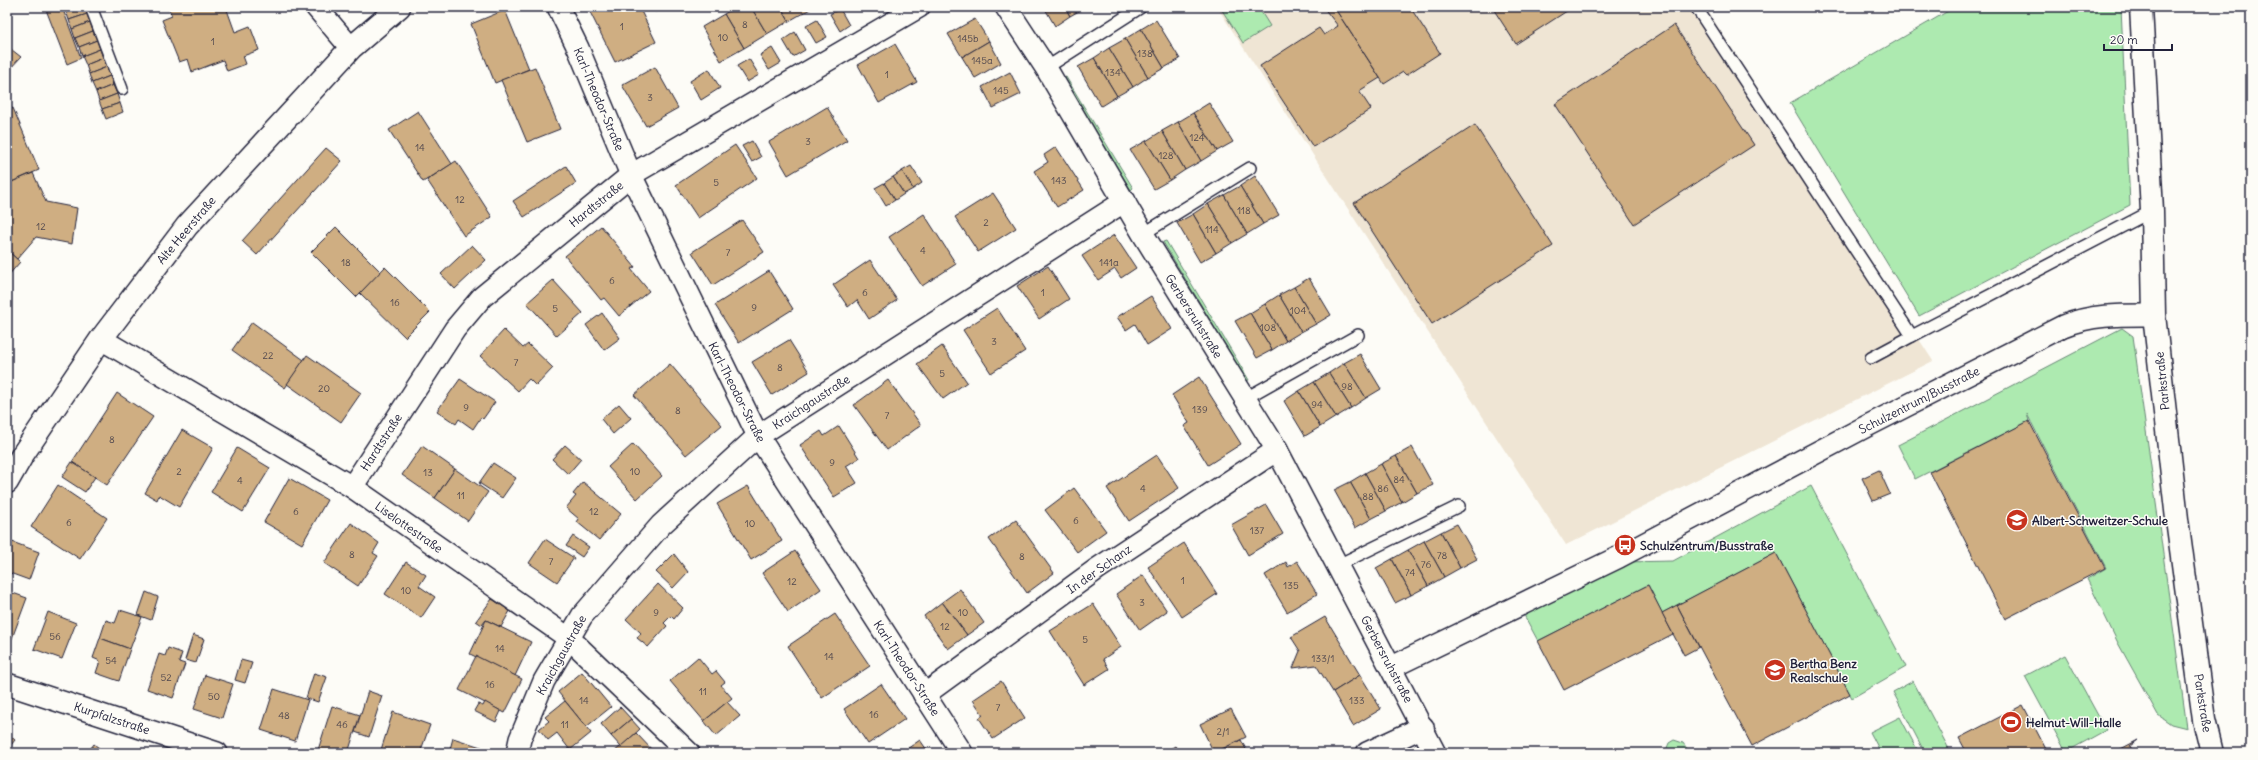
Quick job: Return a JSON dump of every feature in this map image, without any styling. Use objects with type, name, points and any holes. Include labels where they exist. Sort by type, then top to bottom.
[{"type":"street","points":[[316,7],[351,48]]},
{"type":"street","name":"Alte Heerstraße","points":[[7,482],[23,454],[101,339],[186,226],[351,48],[399,7]]},
{"type":"street","name":"Karl-Theodor-Straße","points":[[558,7],[578,48],[631,175],[758,436],[962,753]]},
{"type":"street","name":"Hardtstraße","points":[[352,487],[455,329],[482,297],[631,175],[919,7]]},
{"type":"street","name":"Gerbersruhstraße","points":[[1006,7],[1046,68],[1143,234],[1277,450],[1392,667],[1435,753]]},
{"type":"street","name":"Parkstraße","points":[[2141,7],[2152,212],[2154,315],[2178,527],[2204,720],[2212,753]]},
{"type":"street","name":"Kraichgaustraße","points":[[516,753],[520,739],[544,681],[582,616],[661,525],[758,436],[1125,201]]},
{"type":"street","name":"Schulzentrum/Busstraße","points":[[1392,667],[1619,557],[1865,427],[2063,326],[2080,319],[2100,315],[2154,315]]},
{"type":"street","name":"Liselottestraße","points":[[101,339],[352,487],[570,638],[689,753]]},
{"type":"street","name":"In der Schanz","points":[[924,694],[1097,569],[1277,450]]},
{"type":"street","name":"Kurpfalzstraße","points":[[7,684],[217,753]]},
{"type":"street","points":[[1367,753],[1423,727]]},
{"type":"lane","points":[[91,7],[122,89]]},
{"type":"lane","points":[[1046,68],[1141,7]]},
{"type":"lane","points":[[1696,7],[1912,336]]},
{"type":"lane","points":[[1143,234],[1250,168]]},
{"type":"lane","points":[[1871,358],[2152,212]]},
{"type":"lane","points":[[1246,398],[1358,335]]},
{"type":"lane","points":[[1338,565],[1459,506]]},
{"type":"shaded area","points":[[1217,7],[1705,7],[1933,361],[1566,545]]},
{"type":"green space","points":[[1220,7],[1258,7],[1270,26],[1243,43]]},
{"type":"green space","points":[[1955,7],[2121,7],[2130,205],[1919,316],[1790,103]]},
{"type":"green space","points":[[1066,77],[1133,188],[1131,190],[1063,78]]},
{"type":"green space","points":[[1166,241],[1249,380],[1247,381],[1163,242]]},
{"type":"green space","points":[[2122,328],[2133,336],[2187,728],[2171,724],[2158,715],[2118,643],[2087,579],[2106,568],[2027,414],[2029,421],[1915,479],[1898,445]]},
{"type":"green space","points":[[1811,486],[1906,667],[1852,698],[1776,553],[1662,613],[1648,585],[1538,641],[1524,615],[1624,562],[1673,561]]},
{"type":"green space","points":[[2065,655],[2106,730],[2066,752],[2025,676]]},
{"type":"green space","points":[[1913,681],[1950,751],[1953,753],[1925,753],[1893,692]]},
{"type":"green space","points":[[1900,717],[1919,753],[1881,753],[1870,732]]},
{"type":"green space","points":[[1674,740],[1683,743],[1690,753],[1665,753],[1669,743]]},
{"type":"building","points":[[45,7],[62,7],[81,58],[67,64]]},
{"type":"building","points":[[64,7],[77,7],[66,11]]},
{"type":"building","points":[[77,7],[84,7],[87,14],[69,20],[66,11]]},
{"type":"building","points":[[168,7],[226,7],[235,32],[250,26],[259,50],[243,56],[246,64],[227,71],[223,60],[192,72],[188,59],[179,62],[162,20],[172,16]]},
{"type":"building","points":[[595,7],[639,7],[656,42],[615,62],[589,10]]},
{"type":"building","points":[[652,7],[664,7],[655,12]]},
{"type":"building","points":[[736,7],[751,7],[767,34],[744,48],[724,14]]},
{"type":"building","points":[[751,7],[781,7],[789,21],[767,34]]},
{"type":"building","points":[[781,7],[811,7],[812,8],[789,21]]},
{"type":"building","points":[[1044,7],[1065,7],[1070,16],[1055,26]]},
{"type":"building","points":[[1065,7],[1086,7],[1070,16]]},
{"type":"building","points":[[1323,7],[1334,7],[1380,78],[1359,91],[1371,109],[1313,147],[1260,66],[1319,28],[1324,35],[1338,26]]},
{"type":"building","points":[[1334,7],[1410,7],[1440,53],[1406,75],[1403,72],[1384,84]]},
{"type":"building","points":[[1492,7],[1573,7],[1516,44]]},
{"type":"building","points":[[840,9],[849,25],[840,31],[830,14]]},
{"type":"building","points":[[505,10],[529,69],[495,83],[471,24]]},
{"type":"building","points":[[87,14],[90,22],[72,29],[69,20]]},
{"type":"building","points":[[724,14],[744,48],[721,61],[702,27]]},
{"type":"building","points":[[975,19],[989,41],[962,57],[948,34]]},
{"type":"building","points":[[817,20],[827,37],[816,43],[806,26]]},
{"type":"building","points":[[1156,20],[1180,59],[1164,68],[1141,29]]},
{"type":"building","points":[[90,22],[93,31],[75,38],[72,29]]},
{"type":"building","points":[[1674,25],[1754,145],[1634,224],[1555,104]]},
{"type":"building","points":[[1141,29],[1164,68],[1148,77],[1125,39]]},
{"type":"building","points":[[93,31],[97,40],[79,47],[75,38]]},
{"type":"building","points":[[795,32],[805,50],[793,57],[783,40]]},
{"type":"building","points":[[1125,39],[1148,77],[1133,87],[1109,48]]},
{"type":"building","points":[[97,40],[100,49],[82,56],[79,47]]},
{"type":"building","points":[[989,41],[1001,63],[975,78],[962,57]]},
{"type":"building","points":[[895,44],[917,82],[879,103],[858,65]]},
{"type":"building","points":[[7,46],[21,57],[7,72]]},
{"type":"building","points":[[772,48],[781,63],[769,70],[760,55]]},
{"type":"building","points":[[1109,48],[1133,87],[1117,96],[1094,58]]},
{"type":"building","points":[[100,49],[103,58],[86,65],[82,56]]},
{"type":"building","points":[[103,58],[107,67],[89,74],[86,65]]},
{"type":"building","points":[[1094,58],[1117,96],[1101,106],[1078,67]]},
{"type":"building","points":[[749,59],[759,75],[747,82],[737,66]]},
{"type":"building","points":[[107,67],[110,76],[92,83],[89,74]]},
{"type":"building","points":[[535,67],[560,129],[527,142],[501,80]]},
{"type":"building","points":[[655,67],[678,108],[646,126],[622,85]]},
{"type":"building","points":[[709,69],[720,88],[701,100],[690,81]]},
{"type":"building","points":[[1010,72],[1021,94],[993,108],[982,87]]},
{"type":"building","points":[[110,76],[113,85],[96,92],[92,83]]},
{"type":"building","points":[[113,85],[117,94],[99,101],[96,92]]},
{"type":"building","points":[[117,94],[120,103],[102,109],[99,101]]},
{"type":"building","points":[[120,103],[123,112],[106,119],[102,109]]},
{"type":"building","points":[[1209,103],[1233,142],[1217,151],[1193,113]]},
{"type":"building","points":[[827,107],[847,140],[788,175],[769,142]]},
{"type":"building","points":[[13,108],[39,170],[7,184],[7,110]]},
{"type":"building","points":[[418,111],[452,164],[423,182],[389,130]]},
{"type":"building","points":[[1193,113],[1217,151],[1201,161],[1178,122]]},
{"type":"building","points":[[1178,122],[1201,161],[1185,170],[1162,131]]},
{"type":"building","points":[[1475,125],[1553,246],[1432,324],[1354,203]]},
{"type":"building","points":[[1162,131],[1185,170],[1170,180],[1146,141]]},
{"type":"building","points":[[752,141],[761,157],[752,162],[742,146]]},
{"type":"building","points":[[1146,141],[1170,180],[1154,189],[1130,150]]},
{"type":"building","points":[[735,145],[757,178],[698,218],[676,185]]},
{"type":"building","points":[[1056,147],[1084,190],[1057,207],[1034,171],[1048,162],[1044,155]]},
{"type":"building","points":[[326,148],[342,161],[257,255],[242,241]]},
{"type":"building","points":[[456,161],[492,217],[464,236],[427,180]]},
{"type":"building","points":[[566,166],[576,183],[524,217],[513,201]]},
{"type":"building","points":[[911,166],[922,183],[913,189],[902,171]]},
{"type":"building","points":[[902,171],[913,189],[904,194],[893,177]]},
{"type":"building","points":[[33,173],[46,202],[77,208],[72,244],[36,237],[17,259],[7,250],[7,184]]},
{"type":"building","points":[[1255,176],[1279,215],[1263,224],[1240,186]]},
{"type":"building","points":[[893,177],[904,194],[895,200],[884,183]]},
{"type":"building","points":[[884,183],[895,200],[886,206],[875,188]]},
{"type":"building","points":[[1240,186],[1263,224],[1247,234],[1224,195]]},
{"type":"building","points":[[993,193],[1016,228],[978,252],[955,217]]},
{"type":"building","points":[[1224,195],[1247,234],[1232,243],[1208,204]]},
{"type":"building","points":[[1208,204],[1232,243],[1216,253],[1193,214]]},
{"type":"building","points":[[924,214],[956,264],[922,286],[889,237]]},
{"type":"building","points":[[1193,214],[1216,253],[1200,262],[1177,223]]},
{"type":"building","points":[[742,220],[764,252],[713,285],[692,252]]},
{"type":"building","points":[[601,226],[635,267],[631,269],[649,291],[619,316],[604,298],[601,300],[565,256]]},
{"type":"building","points":[[336,227],[381,272],[356,297],[311,252]]},
{"type":"building","points":[[1114,235],[1136,268],[1121,278],[1115,269],[1098,280],[1082,256]]},
{"type":"building","points":[[472,245],[486,260],[455,289],[441,274]]},
{"type":"building","points":[[7,250],[20,262],[7,277]]},
{"type":"building","points":[[870,260],[897,300],[869,319],[857,300],[848,307],[833,285]]},
{"type":"building","points":[[1048,266],[1069,299],[1039,319],[1017,286]]},
{"type":"building","points":[[385,267],[430,312],[405,337],[360,293]]},
{"type":"building","points":[[769,271],[793,309],[739,343],[715,305]]},
{"type":"building","points":[[1309,278],[1331,315],[1316,324],[1294,287]]},
{"type":"building","points":[[553,280],[583,313],[557,336],[527,303]]},
{"type":"building","points":[[1294,287],[1316,324],[1301,332],[1279,295]]},
{"type":"building","points":[[1279,295],[1301,332],[1286,341],[1265,304]]},
{"type":"building","points":[[1151,296],[1172,329],[1147,345],[1135,324],[1126,330],[1117,317]]},
{"type":"building","points":[[1265,304],[1286,341],[1272,350],[1250,313]]},
{"type":"building","points":[[997,308],[1025,351],[991,373],[963,330]]},
{"type":"building","points":[[602,313],[620,338],[604,350],[586,325]]},
{"type":"building","points":[[1250,313],[1272,350],[1257,358],[1235,321]]},
{"type":"building","points":[[252,322],[304,360],[285,388],[232,350]]},
{"type":"building","points":[[504,330],[523,348],[528,344],[553,368],[536,386],[529,379],[518,391],[480,356]]},
{"type":"building","points":[[789,340],[809,372],[772,395],[752,362]]},
{"type":"building","points":[[942,346],[967,382],[943,399],[917,364]]},
{"type":"building","points":[[1360,354],[1381,389],[1366,398],[1344,363]]},
{"type":"building","points":[[307,355],[361,393],[341,422],[287,384]]},
{"type":"building","points":[[1344,363],[1366,398],[1351,408],[1329,373]]},
{"type":"building","points":[[670,364],[722,425],[686,455],[634,395]]},
{"type":"building","points":[[1329,373],[1351,408],[1336,417],[1314,382]]},
{"type":"building","points":[[1199,377],[1241,444],[1208,465],[1184,426],[1189,423],[1172,395]]},
{"type":"building","points":[[460,379],[495,402],[483,419],[481,417],[473,429],[459,419],[456,424],[437,411]]},
{"type":"building","points":[[888,380],[921,425],[887,450],[854,405]]},
{"type":"building","points":[[1314,382],[1336,417],[1320,427],[1299,391]]},
{"type":"building","points":[[1299,391],[1320,427],[1305,436],[1284,401]]},
{"type":"building","points":[[117,393],[153,417],[107,485],[72,462]]},
{"type":"building","points":[[619,404],[631,418],[613,434],[601,419]]},
{"type":"building","name":"Albert-Schweitzer-Schule","points":[[2029,421],[2105,568],[2005,619],[1930,472]]},
{"type":"building","points":[[839,426],[859,458],[846,466],[857,483],[834,497],[800,445],[821,431],[824,436]]},
{"type":"building","points":[[182,430],[213,448],[179,507],[159,495],[157,500],[145,493]]},
{"type":"building","points":[[633,444],[662,476],[637,499],[608,467]]},
{"type":"building","points":[[565,445],[581,459],[568,474],[552,459]]},
{"type":"building","points":[[422,446],[455,469],[435,498],[402,475]]},
{"type":"building","points":[[1412,447],[1433,485],[1417,493],[1396,456]]},
{"type":"building","points":[[237,448],[270,468],[243,512],[211,492]]},
{"type":"building","points":[[1157,455],[1179,488],[1129,521],[1107,488]]},
{"type":"building","points":[[1396,456],[1417,493],[1402,502],[1381,464]]},
{"type":"building","points":[[72,462],[95,477],[85,492],[62,477]]},
{"type":"building","points":[[493,463],[516,478],[502,498],[479,483]]},
{"type":"building","points":[[1381,464],[1402,502],[1386,511],[1365,473]]},
{"type":"building","points":[[455,469],[488,492],[468,521],[435,498]]},
{"type":"building","points":[[1879,470],[1890,494],[1873,501],[1862,478]]},
{"type":"building","points":[[1365,473],[1386,511],[1371,519],[1350,482]]},
{"type":"building","points":[[289,478],[327,500],[302,544],[264,522]]},
{"type":"building","points":[[583,482],[621,514],[599,540],[577,522],[579,519],[566,508],[576,496],[573,494]]},
{"type":"building","points":[[1350,482],[1371,519],[1355,528],[1334,490]]},
{"type":"building","points":[[58,485],[107,518],[80,559],[31,527]]},
{"type":"building","points":[[748,486],[782,541],[751,560],[717,504]]},
{"type":"building","points":[[1074,488],[1106,531],[1077,552],[1045,510]]},
{"type":"building","points":[[1266,505],[1283,534],[1248,555],[1231,525]]},
{"type":"building","points":[[1016,520],[1054,573],[1027,593],[989,539]]},
{"type":"building","points":[[351,523],[379,543],[373,553],[378,556],[358,586],[324,563]]},
{"type":"building","points":[[1457,524],[1477,559],[1460,568],[1441,532]]},
{"type":"building","points":[[1441,532],[1460,568],[1444,577],[1424,541]]},
{"type":"building","points":[[573,536],[589,547],[582,557],[566,546]]},
{"type":"building","points":[[545,539],[574,558],[557,582],[529,563]]},
{"type":"building","points":[[7,540],[39,552],[29,580],[7,572]]},
{"type":"building","points":[[1424,541],[1444,577],[1428,586],[1408,550]]},
{"type":"building","points":[[1184,543],[1217,594],[1182,617],[1148,567]]},
{"type":"building","points":[[1408,550],[1428,586],[1411,595],[1392,559]]},
{"type":"building","points":[[795,551],[821,589],[788,612],[762,573]]},
{"type":"building","name":"Bertha Benz Realschule","points":[[1776,553],[1850,694],[1752,746],[1677,605]]},
{"type":"building","points":[[674,554],[688,572],[673,588],[656,572]]},
{"type":"building","points":[[1392,559],[1411,595],[1395,603],[1376,568]]},
{"type":"building","points":[[1297,561],[1317,594],[1287,612],[1265,575],[1286,562],[1288,567]]},
{"type":"building","points":[[406,562],[426,575],[419,586],[435,597],[421,618],[385,594]]},
{"type":"building","points":[[1143,575],[1167,611],[1140,630],[1116,594]]},
{"type":"building","points":[[658,584],[683,608],[674,619],[671,616],[664,623],[667,626],[648,647],[637,638],[641,633],[626,619]]},
{"type":"building","points":[[1648,585],[1673,634],[1564,690],[1538,641]]},
{"type":"building","points":[[960,589],[984,623],[967,635],[942,602]]},
{"type":"building","points":[[7,591],[27,598],[11,641],[7,640]]},
{"type":"building","points":[[146,592],[158,597],[151,620],[138,615]]},
{"type":"building","points":[[492,599],[510,611],[501,627],[486,620],[482,625],[476,621]]},
{"type":"building","points":[[942,602],[967,635],[948,649],[924,616]]},
{"type":"building","points":[[1093,604],[1121,647],[1103,659],[1109,669],[1084,685],[1050,631]]},
{"type":"building","points":[[1677,605],[1699,647],[1684,655],[1662,613]]},
{"type":"building","points":[[120,610],[142,617],[130,649],[100,638],[106,620],[115,623]]},
{"type":"building","points":[[48,612],[76,623],[62,659],[34,649]]},
{"type":"building","points":[[835,614],[870,666],[822,698],[788,646]]},
{"type":"building","points":[[1325,617],[1360,675],[1333,692],[1316,665],[1293,668],[1300,651],[1291,637]]},
{"type":"building","points":[[486,620],[531,642],[515,676],[470,654]]},
{"type":"building","points":[[193,635],[204,639],[196,663],[185,660]]},
{"type":"building","points":[[100,638],[130,649],[119,681],[96,673],[100,661],[93,658]]},
{"type":"building","points":[[168,648],[182,653],[179,662],[185,664],[173,698],[147,689],[159,654],[165,656]]},
{"type":"building","points":[[476,656],[522,679],[505,713],[459,690]]},
{"type":"building","points":[[698,657],[712,674],[716,671],[725,682],[721,685],[732,698],[704,721],[670,681]]},
{"type":"building","points":[[241,660],[252,663],[245,683],[235,680]]},
{"type":"building","points":[[582,672],[611,707],[586,727],[558,692]]},
{"type":"building","points":[[314,673],[327,677],[318,702],[306,698]]},
{"type":"building","points":[[205,675],[233,684],[222,718],[194,709]]},
{"type":"building","points":[[1360,675],[1381,709],[1353,726],[1333,692]]},
{"type":"building","points":[[1001,681],[1025,718],[993,739],[979,718],[983,715],[973,700]]},
{"type":"building","points":[[881,684],[905,719],[868,744],[844,709]]},
{"type":"building","points":[[274,689],[308,700],[295,741],[261,730]]},
{"type":"building","points":[[368,691],[382,696],[369,737],[355,732]]},
{"type":"building","points":[[565,701],[591,733],[570,750],[557,733],[548,740],[539,729],[549,721],[545,717]]},
{"type":"building","points":[[485,702],[501,711],[496,722],[474,711],[478,704],[483,706]]},
{"type":"building","points":[[727,702],[740,716],[716,736],[704,721]]},
{"type":"building","name":"Helmut-Will-Halle","points":[[2023,705],[2048,753],[1967,753],[1959,738]]},
{"type":"building","points":[[332,706],[360,715],[348,753],[326,753],[318,750]]},
{"type":"building","points":[[620,707],[631,719],[611,736],[601,724]]},
{"type":"building","points":[[1231,709],[1246,737],[1214,753],[1200,724]]},
{"type":"building","points":[[393,712],[430,725],[420,753],[380,753]]},
{"type":"building","points":[[631,719],[640,729],[621,747],[611,736]]},
{"type":"building","points":[[7,733],[15,740],[7,750]]},
{"type":"building","points":[[636,733],[654,752],[656,750],[659,753],[613,753]]},
{"type":"building","points":[[453,738],[484,748],[482,753],[449,753]]},
{"type":"building","points":[[920,740],[929,753],[901,753]]},
{"type":"building","points":[[1241,740],[1248,753],[1215,753]]},
{"type":"building","name":"Helmut-Will-Halle","points":[[2138,740],[2130,746],[2134,753],[2113,753]]},
{"type":"building","points":[[94,744],[105,753],[87,753]]},
{"type":"building","points":[[1175,746],[1180,753],[1164,753]]},
{"type":"place","name":"Albert-Schweitzer-Schule","points":[[2017,520]]},
{"type":"place","name":"Schulzentrum/Busstraße","points":[[1625,545]]},
{"type":"place","name":"Bertha Benz Realschule","points":[[1775,670]]},
{"type":"place","name":"Helmut-Will-Halle","points":[[2011,722]]}]
